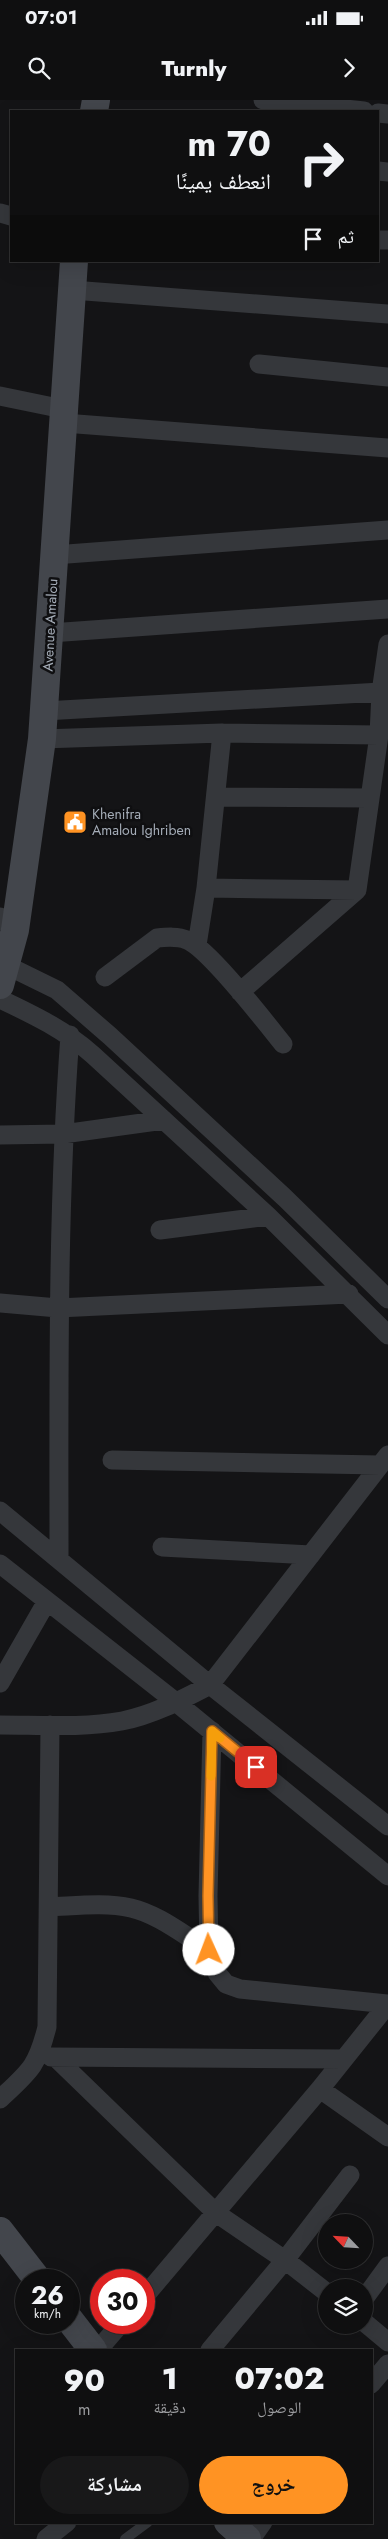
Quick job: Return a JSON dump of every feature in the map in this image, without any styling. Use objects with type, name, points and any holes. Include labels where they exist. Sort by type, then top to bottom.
[{"type":"main road","name":"Avenue Amalou","points":[[5,950],[42,739],[74,262]]},
{"type":"main road","points":[[0,2231],[29,2269]]},
{"type":"main road","points":[[80,2333],[92,2349]]},
{"type":"main road","points":[[230,2524],[249,2539]]},
{"type":"street","points":[[264,100],[355,110]]},
{"type":"street","points":[[72,290],[388,314]]},
{"type":"street","points":[[259,364],[388,377]]},
{"type":"street","points":[[0,396],[64,416],[388,448]]},
{"type":"street","points":[[54,554],[388,530]]},
{"type":"street","points":[[50,632],[388,609]]},
{"type":"street","points":[[240,992],[357,890],[388,644]]},
{"type":"street","points":[[44,711],[381,692]]},
{"type":"street","points":[[42,739],[222,733],[378,735]]},
{"type":"street","points":[[197,946],[206,888],[222,733]]},
{"type":"street","points":[[216,797],[370,798]]},
{"type":"street","points":[[206,888],[357,890]]},
{"type":"street","points":[[105,977],[157,938],[187,940],[197,946],[240,992],[283,1044]]},
{"type":"street","points":[[5,950],[57,990],[110,1036],[285,1198],[388,1299]]},
{"type":"street","points":[[0,999],[43,1019],[70,1035],[268,1216],[349,1294],[388,1335]]},
{"type":"street","points":[[59,1559],[58,1308],[63,1134],[70,1035]]},
{"type":"street","points":[[0,1135],[63,1134],[164,1120]]},
{"type":"street","points":[[160,1230],[268,1216]]},
{"type":"street","points":[[0,1303],[58,1308],[349,1294]]},
{"type":"street","points":[[112,1460],[384,1460]]},
{"type":"street","points":[[0,1725],[50,1725],[124,1721],[177,1702],[210,1685],[384,1460]]},
{"type":"street","points":[[0,1511],[210,1685],[388,1826]]},
{"type":"street","points":[[162,1547],[311,1555]]},
{"type":"street","points":[[0,1564],[177,1702],[388,1876]]},
{"type":"street","points":[[0,1683],[47,1601]]},
{"type":"street","points":[[50,1725],[48,2056],[216,2213],[285,2260],[318,2286]]},
{"type":"street","points":[[155,2284],[344,2060],[381,2027],[388,2004],[240,1990],[226,1984],[217,1973],[209,1950],[208,1896],[212,1731]]},
{"type":"street","points":[[49,1907],[113,1905],[132,1908],[150,1916],[209,1950]]},
{"type":"street","points":[[0,2098],[48,2056],[344,2060]]},
{"type":"street","points":[[320,2090],[388,2137]]},
{"type":"street","points":[[211,2349],[285,2260],[350,2175]]},
{"type":"street","points":[[373,2287],[388,2266]]},
{"type":"street","points":[[373,2330],[388,2342]]},
{"type":"street","points":[[99,2349],[112,2334]]},
{"type":"street","points":[[373,2382],[388,2364]]},
{"type":"street","points":[[46,2539],[65,2524]]},
{"type":"street","points":[[249,2539],[261,2524]]},
{"type":"lane","points":[[125,2539],[145,2524]]},
{"type":"slow traffic","points":[[211,1776],[212,1731],[220,1738]]},
{"type":"place","name":"Khenifra Amalou Ighriben","points":[[75,822]]},
{"type":"route","points":[[209,1950],[208,1896],[212,1731],[256,1767]]}]
